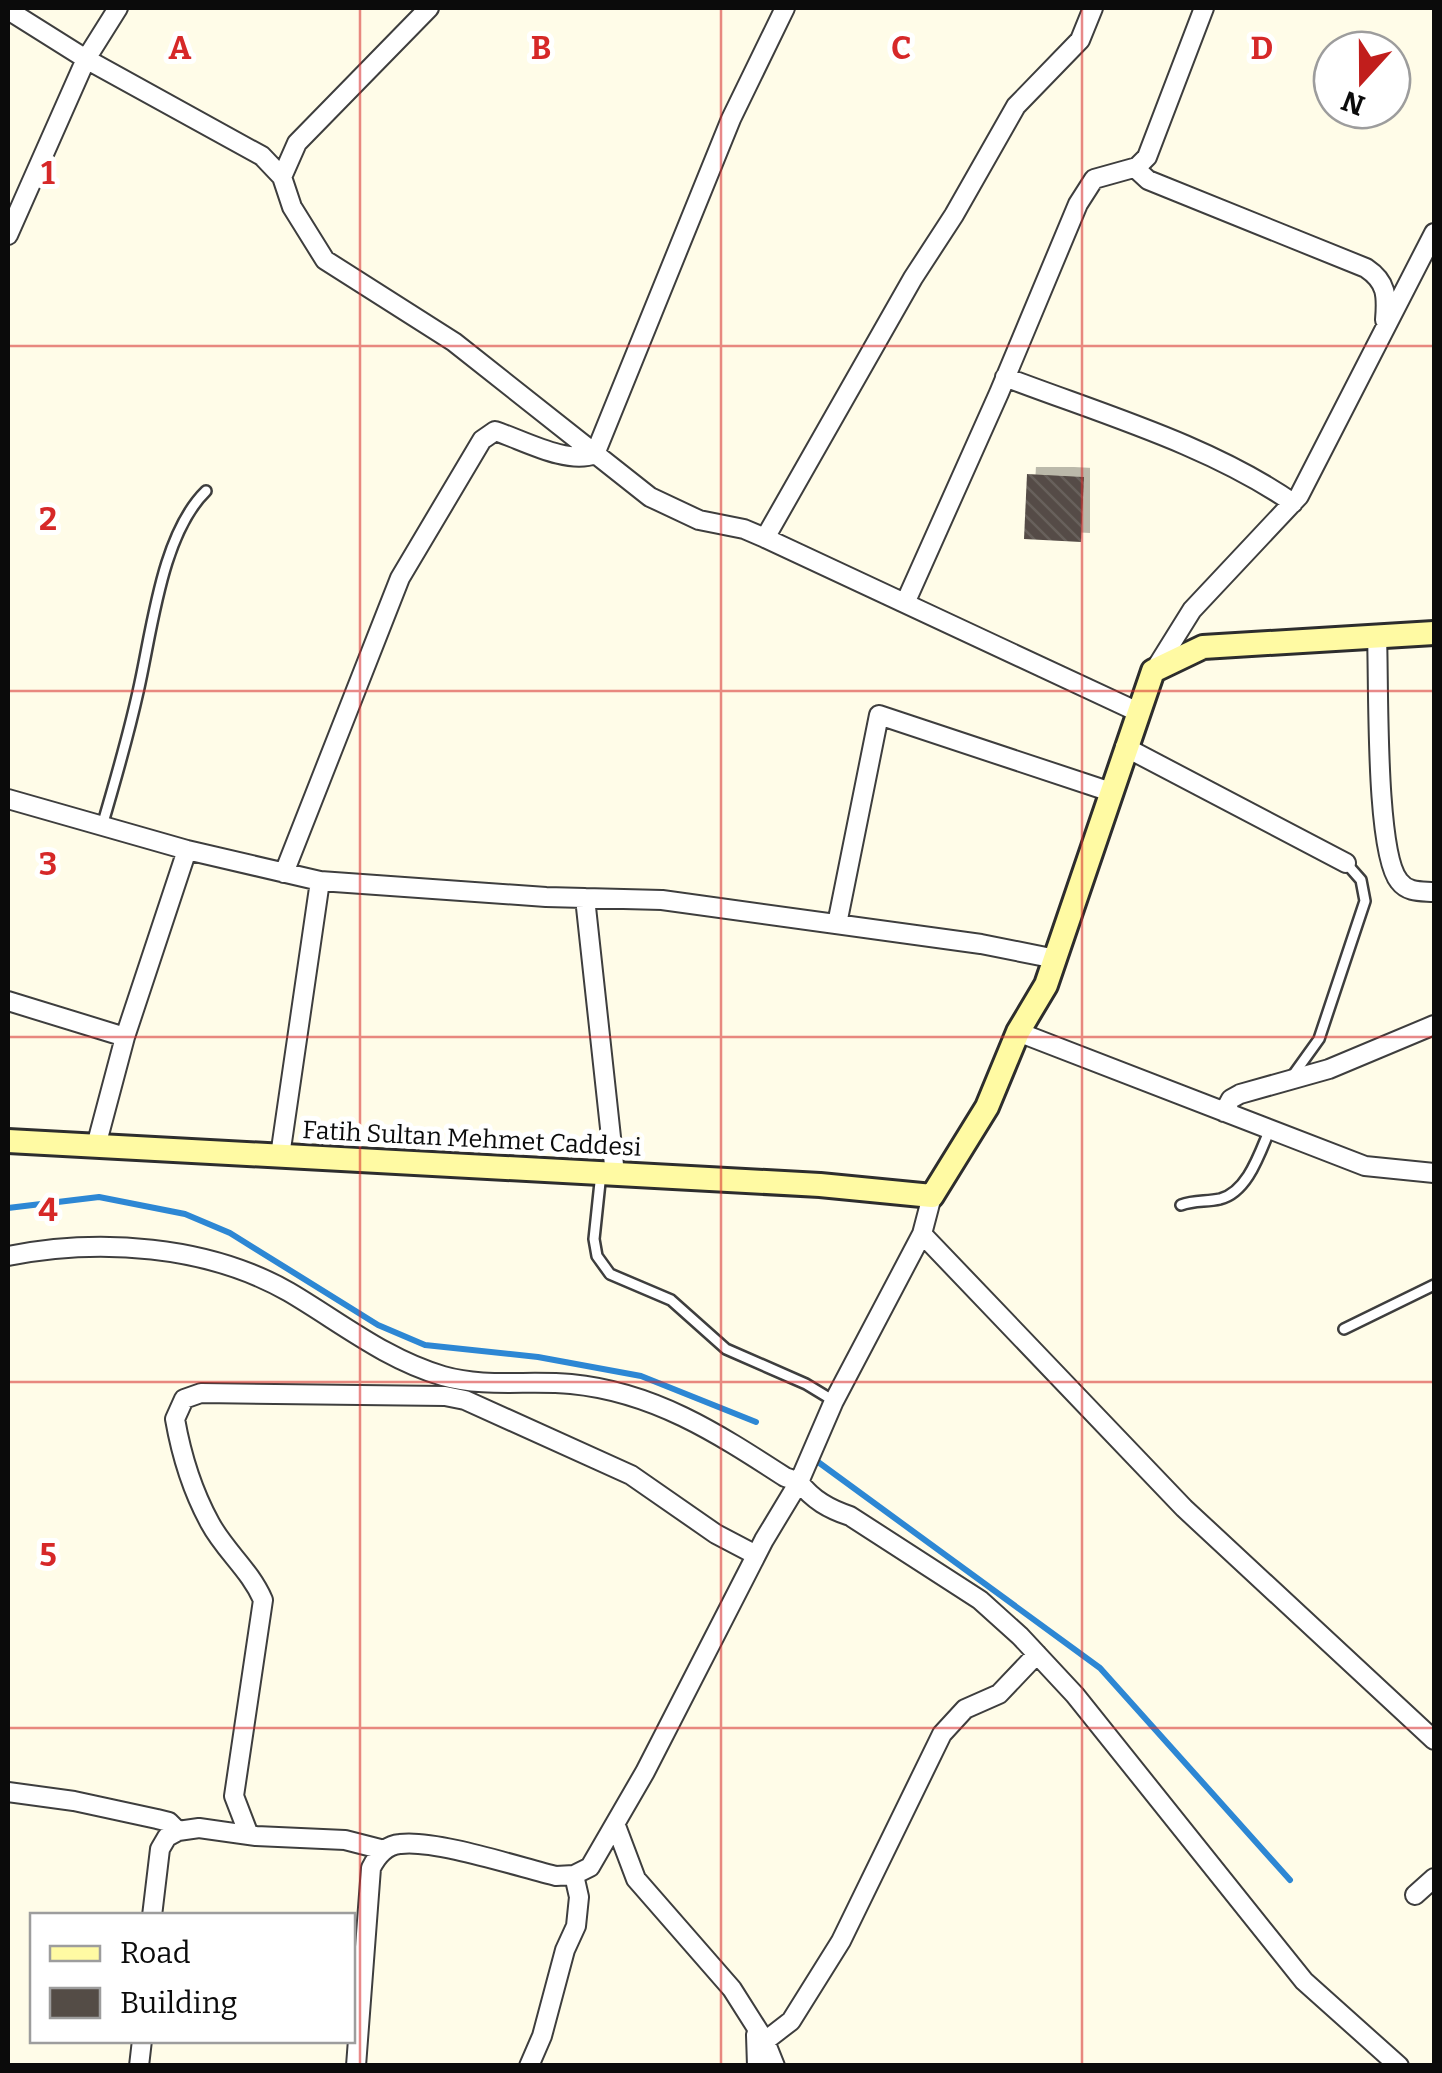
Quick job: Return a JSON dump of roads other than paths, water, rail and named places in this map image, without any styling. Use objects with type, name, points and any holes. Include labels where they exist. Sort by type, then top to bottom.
[{"type":"street","points":[[8,236],[86,59],[118,8]]},
{"type":"street","points":[[282,177],[298,143],[429,8]]},
{"type":"street","points":[[284,873],[400,578],[482,440],[496,431],[567,455],[584,458],[595,454],[731,119],[785,8]]},
{"type":"street","points":[[766,538],[1016,106],[1080,40],[1094,8]]},
{"type":"street","points":[[906,601],[1087,186],[1109,173],[1135,168],[1147,157],[1204,8]]},
{"type":"street","points":[[8,10],[86,59],[262,156],[282,177],[292,207],[325,260],[454,342],[650,497],[699,520],[766,538],[1138,712]]},
{"type":"street","points":[[1135,168],[1148,180],[1376,275],[1387,293],[1384,330]]},
{"type":"street","points":[[356,2066],[371,1868],[384,1850],[402,1843],[556,1876],[574,1875],[596,1860],[616,1826],[756,1555],[799,1482],[834,1402],[922,1234],[932,1196],[987,1107],[1018,1032],[1046,985],[1154,671],[1192,610],[1292,503],[1434,233]]},
{"type":"street","points":[[1005,377],[1167,439],[1264,482],[1292,503]]},
{"type":"street","points":[[1154,671],[1203,648],[1434,634]]},
{"type":"street","points":[[1378,636],[1384,833],[1392,870],[1410,890],[1434,892]]},
{"type":"street","points":[[836,924],[878,716],[1111,792]]},
{"type":"street","points":[[1125,747],[1346,862]]},
{"type":"street","points":[[8,800],[187,850],[320,881],[662,900],[981,944],[1056,959]]},
{"type":"street","points":[[96,1146],[125,1037],[187,850]]},
{"type":"street","points":[[280,1156],[320,881]]},
{"type":"street","points":[[585,898],[608,1173]]},
{"type":"street","points":[[8,1001],[125,1037]]},
{"type":"street","points":[[1224,1112],[1231,1099],[1240,1094],[1328,1069],[1434,1025]]},
{"type":"street","points":[[1018,1032],[1364,1166],[1434,1173]]},
{"type":"street","name":"Fatih Sultan Mehmet Caddesi","points":[[8,1141],[820,1185],[932,1196]]},
{"type":"street","points":[[922,1234],[1184,1508],[1434,1740]]},
{"type":"street","points":[[8,1256],[48,1250],[112,1249],[207,1260],[286,1291],[354,1336],[430,1372],[470,1382],[578,1385],[636,1396],[691,1418],[785,1478],[799,1482],[830,1509],[850,1516],[980,1600],[1075,1694],[1304,1981],[1398,2066]]},
{"type":"street","points":[[249,1835],[234,1796],[262,1600],[254,1580],[210,1524],[191,1477],[175,1419],[188,1397],[201,1392],[445,1396],[464,1400],[632,1476],[716,1534],[756,1555]]},
{"type":"street","points":[[761,2036],[792,2022],[841,1941],[942,1734],[965,1709],[999,1694],[1037,1654]]},
{"type":"street","points":[[8,1792],[157,1818],[178,1831]]},
{"type":"street","points":[[616,1826],[636,1880],[732,1989],[775,2066]]},
{"type":"street","points":[[152,1913],[160,1850],[178,1831],[199,1828],[361,1842],[384,1850]]},
{"type":"street","points":[[529,2066],[576,1926],[578,1897],[574,1875]]},
{"type":"street","points":[[1415,1895],[1434,1878]]},
{"type":"street","points":[[756,2066],[761,2036]]},
{"type":"lane","points":[[102,826],[130,730],[151,618],[189,510],[206,490]]},
{"type":"lane","points":[[1289,1080],[1319,1039],[1365,902],[1361,880],[1346,862]]},
{"type":"lane","points":[[1181,1205],[1227,1197],[1240,1186],[1270,1129]]},
{"type":"lane","points":[[608,1173],[594,1239],[597,1256],[610,1274],[671,1300],[726,1349],[806,1384],[834,1402]]},
{"type":"lane","points":[[1344,1329],[1434,1285]]},
{"type":"waterway","points":[[8,1208],[99,1197],[185,1214],[230,1233],[378,1325],[425,1345],[538,1357],[641,1376],[756,1422]]},
{"type":"waterway","points":[[814,1459],[1100,1668],[1290,1880]]}]
